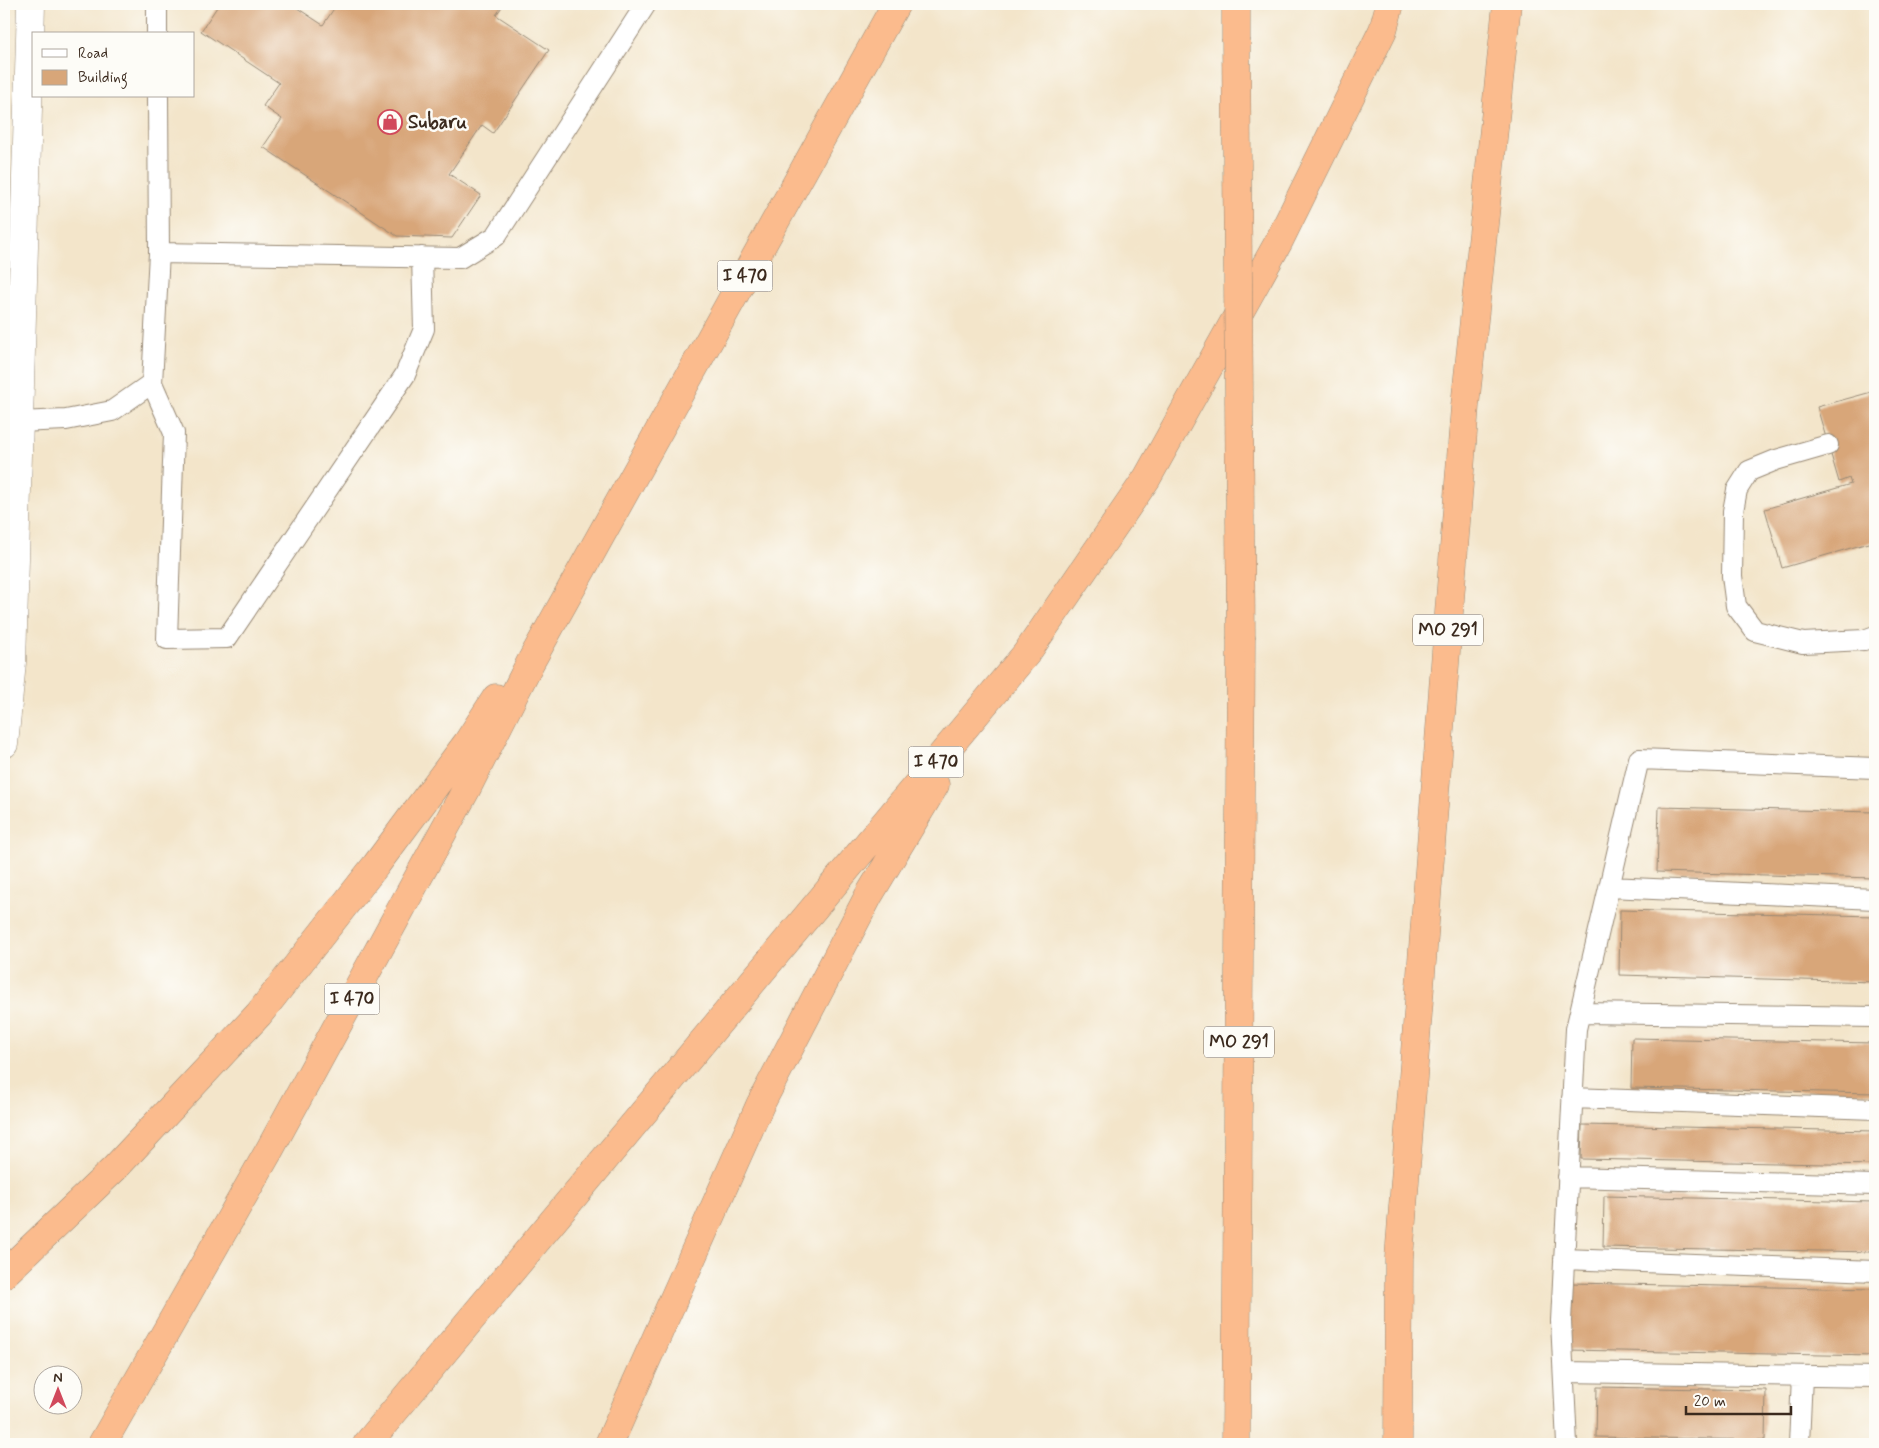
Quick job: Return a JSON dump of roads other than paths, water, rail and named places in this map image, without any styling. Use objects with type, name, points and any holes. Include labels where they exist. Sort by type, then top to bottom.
[{"type":"highway","name":"I 470","points":[[102,1444],[270,1149],[463,797],[530,663],[896,4]]},
{"type":"highway","name":"MO 291","points":[[1236,4],[1241,639],[1236,1444]]},
{"type":"highway","name":"I 470","points":[[367,1444],[1026,654],[1147,478],[1278,243],[1383,30],[1390,4]]},
{"type":"highway","name":"MO 291","points":[[1398,1444],[1399,1258],[1465,406],[1508,4]]},
{"type":"highway","points":[[4,1274],[115,1168],[259,1014],[376,865],[467,742],[594,549]]},
{"type":"highway","points":[[609,1444],[760,1104],[864,904],[941,774],[1026,654]]},
{"type":"street","points":[[4,744],[18,422],[30,4]]},
{"type":"lane","points":[[157,4],[157,32]]},
{"type":"lane","points":[[159,253],[460,258],[496,236],[646,4]]},
{"type":"lane","points":[[158,98],[159,253],[152,383],[174,434],[168,639],[227,638],[405,375],[424,329],[422,257]]},
{"type":"lane","points":[[18,422],[66,420],[112,411],[152,383]]},
{"type":"lane","points":[[1828,445],[1776,460],[1750,471],[1737,490],[1733,511],[1732,576],[1736,606],[1755,631],[1803,643],[1864,640],[1875,636]]},
{"type":"lane","points":[[1567,1444],[1561,1321],[1576,1030],[1640,759],[1875,768]]},
{"type":"lane","points":[[1609,887],[1875,899]]},
{"type":"lane","points":[[1580,1012],[1875,1017]]},
{"type":"lane","points":[[1572,1098],[1875,1109]]},
{"type":"lane","points":[[1568,1177],[1875,1185]]},
{"type":"lane","points":[[1564,1259],[1875,1271]]},
{"type":"lane","points":[[1564,1372],[1875,1377]]},
{"type":"lane","points":[[1799,1444],[1802,1376]]},
{"type":"place","name":"Subaru","points":[[390,122]]}]
